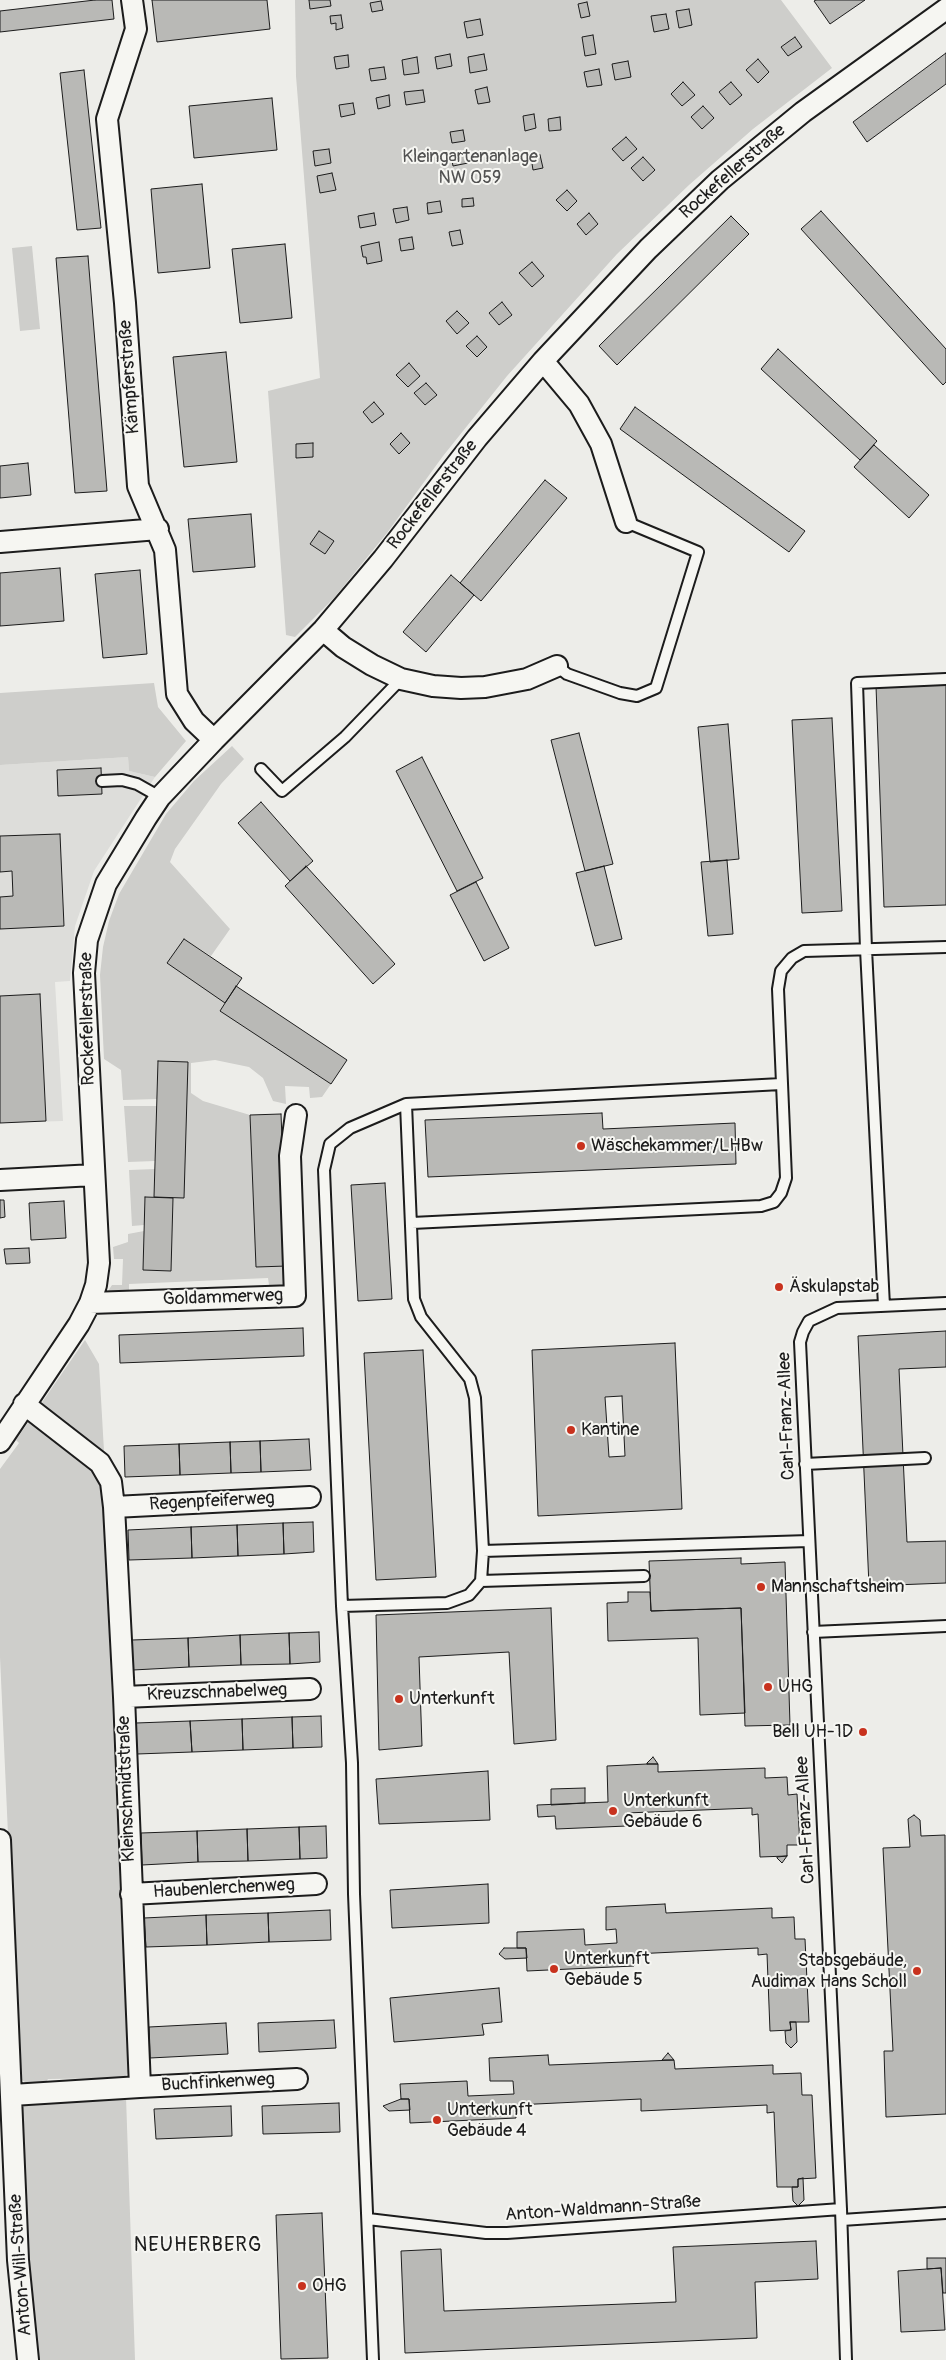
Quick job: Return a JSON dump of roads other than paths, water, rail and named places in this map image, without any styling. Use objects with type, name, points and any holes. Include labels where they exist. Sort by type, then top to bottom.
[{"type":"street","name":"Kämpferstraße","points":[[132,0],[136,30],[106,119],[126,303],[138,486],[158,528],[165,550],[177,694],[194,721],[214,740]]},
{"type":"street","name":"Rockefellerstraße","points":[[1,1437],[79,1324],[90,1303],[96,1285],[99,1263],[84,973],[87,940],[106,884],[160,796],[324,630],[383,559],[477,438],[543,361],[648,249],[720,180],[803,112],[946,9]]},
{"type":"street","points":[[543,361],[579,404],[601,444],[626,522]]},
{"type":"street","points":[[0,542],[158,528]]},
{"type":"street","points":[[324,630],[343,647],[401,679],[433,686],[485,687],[528,678],[557,666]]},
{"type":"street","name":"Goldammerweg","points":[[90,1303],[295,1296],[290,1156],[296,1115]]},
{"type":"street","points":[[0,1180],[94,1175]]},
{"type":"street","name":"Kleinschmidtstraße","points":[[24,1404],[100,1463],[111,1482],[124,1697],[140,2087]]},
{"type":"street","name":"Regenpfeiferweg","points":[[114,1507],[310,1497]]},
{"type":"street","name":"Kreuzschnabelweg","points":[[124,1697],[310,1690]]},
{"type":"street","name":"Anton-Will-Straße","points":[[0,1840],[12,2094],[9,2260],[28,2360]]},
{"type":"street","name":"Haubenlerchenweg","points":[[132,1894],[316,1884]]},
{"type":"street","name":"Buchfinkenweg","points":[[140,2087],[297,2079]]},
{"type":"street","points":[[12,2094],[140,2087]]},
{"type":"lane","points":[[557,666],[567,674],[620,693],[637,696],[656,688],[698,552],[626,522]]},
{"type":"lane","points":[[261,769],[282,791],[345,737],[401,679]]},
{"type":"lane","points":[[884,1306],[866,950],[857,683],[946,679]]},
{"type":"lane","points":[[102,781],[122,780],[137,784],[160,796]]},
{"type":"lane","points":[[412,1223],[761,1206],[774,1202],[786,1178],[778,989],[781,970],[792,958],[804,951],[946,947]]},
{"type":"lane","points":[[373,2360],[354,1894],[352,1763],[342,1606],[324,1170],[330,1144],[350,1128],[406,1104],[781,1084]]},
{"type":"lane","points":[[342,1606],[447,1603],[469,1595],[481,1581],[483,1550],[475,1398],[470,1379],[421,1318],[414,1299],[406,1104]]},
{"type":"lane","name":"Carl-Franz-Allee","points":[[846,2360],[842,2209],[800,1354],[802,1332],[809,1321],[837,1308],[946,1303]]},
{"type":"lane","points":[[805,1464],[925,1458]]},
{"type":"lane","points":[[483,1550],[809,1541]]},
{"type":"lane","points":[[481,1581],[644,1576]]},
{"type":"lane","points":[[814,1632],[946,1626]]},
{"type":"lane","name":"Anton-Waldmann-Straße","points":[[368,2219],[486,2233],[507,2233],[842,2209]]},
{"type":"lane","points":[[842,2220],[946,2213]]},
{"type":"place","name":"Wäschekammer/LHBw","points":[[581,1146]]},
{"type":"place","name":"Äskulapstab","points":[[779,1287]]},
{"type":"place","name":"Kantine","points":[[571,1430]]},
{"type":"place","name":"Mannschaftsheim","points":[[761,1587]]},
{"type":"place","name":"UHG","points":[[768,1687]]},
{"type":"place","name":"Unterkunft","points":[[399,1699]]},
{"type":"place","name":"Bell UH-1D","points":[[863,1732]]},
{"type":"place","name":"Unterkunft Gebäude 6","points":[[613,1811]]},
{"type":"place","name":"Unterkunft Gebäude 5","points":[[554,1969]]},
{"type":"place","name":"Stabsgebäude, Audimax Hans Scholl","points":[[917,1971]]},
{"type":"place","name":"Unterkunft Gebäude 4","points":[[437,2120]]},
{"type":"place","name":"OHG","points":[[302,2286]]},
{"type":"district","name":"NEUHERBERG","points":[[198,2246]]},
{"type":"park label","name":"Kleingartenanlage NW 059","points":[[470,167]]}]
